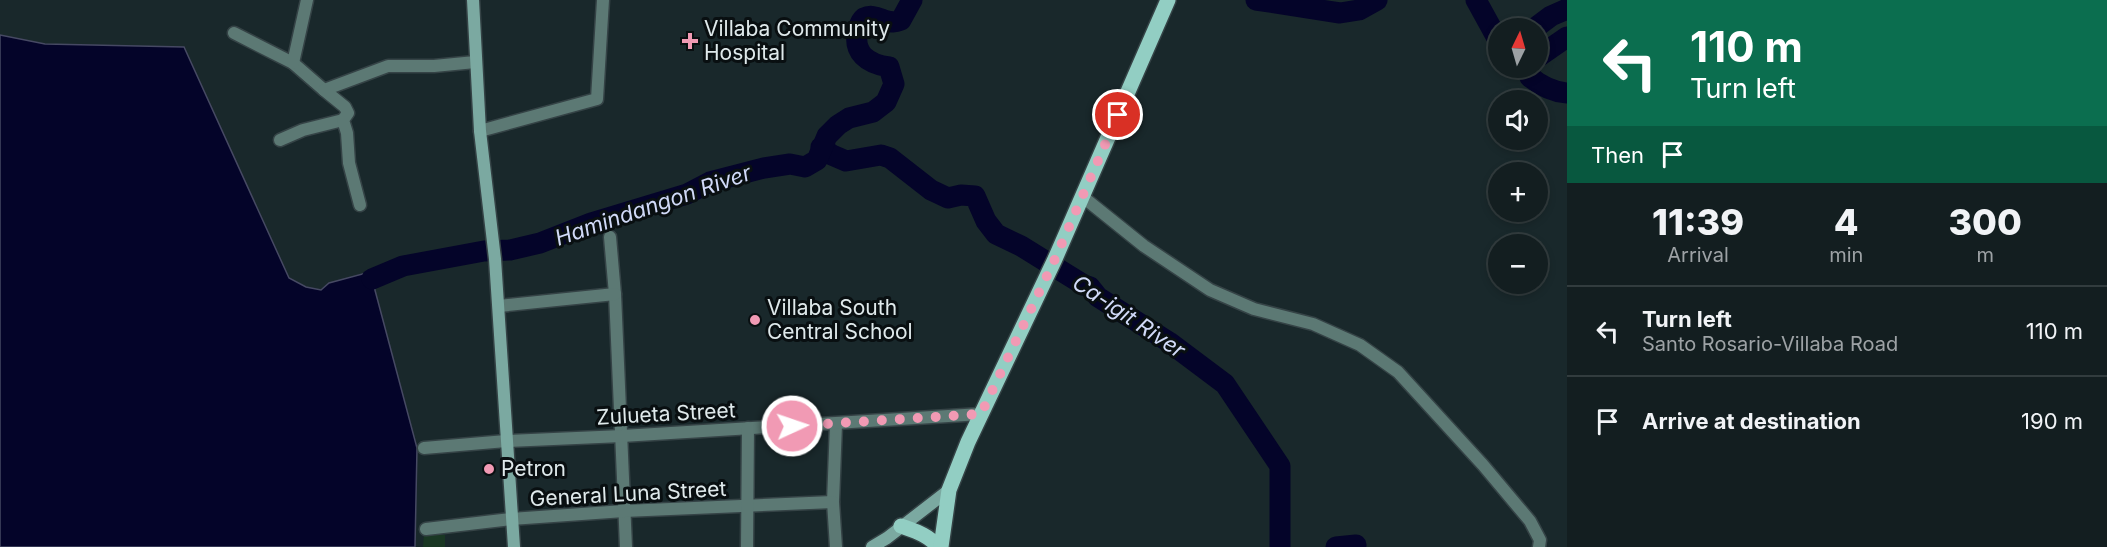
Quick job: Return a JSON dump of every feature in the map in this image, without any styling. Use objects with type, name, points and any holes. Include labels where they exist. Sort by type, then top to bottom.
[{"type":"main road","points":[[939,547],[949,490],[981,414],[1083,197],[1168,0]]},
{"type":"main road","points":[[901,526],[918,532],[939,547]]},
{"type":"street","points":[[293,63],[307,0]]},
{"type":"street","points":[[473,0],[480,131],[493,229],[499,306],[514,547]]},
{"type":"street","points":[[480,131],[597,99],[603,0]]},
{"type":"street","points":[[234,33],[293,63],[345,107],[348,113],[343,120],[303,130],[280,140]]},
{"type":"street","points":[[324,90],[388,66],[434,66],[475,62]]},
{"type":"street","points":[[343,120],[360,205]]},
{"type":"street","points":[[1083,197],[1144,246],[1210,290],[1254,309],[1313,324],[1360,345],[1398,372],[1483,465],[1530,521],[1540,540],[1539,547]]},
{"type":"street","points":[[610,237],[615,294],[626,547]]},
{"type":"street","points":[[499,306],[615,294]]},
{"type":"street","name":"Zulueta Street","points":[[424,448],[506,441],[981,414]]},
{"type":"street","points":[[836,424],[833,502],[836,547]]},
{"type":"street","points":[[747,547],[748,428]]},
{"type":"street","points":[[872,547],[949,490]]},
{"type":"street","name":"General Luna Street","points":[[426,529],[512,519],[624,511],[833,502]]},
{"type":"green space","points":[[424,534],[445,535],[445,547],[423,547]]},
{"type":"water","points":[[0,35],[45,44],[184,47],[289,278],[306,287],[321,290],[329,283],[366,273],[372,279],[417,448],[415,547],[0,547]]},
{"type":"waterway","name":"Hamindangon River","points":[[372,279],[403,266],[484,251],[510,250],[540,243],[591,223],[687,194],[710,182],[764,168],[790,164],[805,167],[817,160],[827,136],[838,125],[849,118],[873,112],[886,102],[894,84],[889,67],[874,63],[863,56],[857,45],[858,28],[864,18],[868,17],[892,22],[900,20],[912,0]]},
{"type":"waterway","name":"Hamindangon River","points":[[1256,0],[1340,13],[1359,10],[1377,0]]},
{"type":"waterway","name":"Hamindangon River","points":[[1476,0],[1488,22]]},
{"type":"waterway","name":"Hamindangon River","points":[[1548,18],[1567,9]]},
{"type":"waterway","name":"Hamindangon River","points":[[1548,50],[1567,37]]},
{"type":"waterway","name":"Hamindangon River","points":[[1531,78],[1552,90],[1567,93]]},
{"type":"waterway","name":"Ca-igit River","points":[[821,147],[846,161],[881,155],[890,158],[931,190],[948,198],[961,195],[975,196],[986,221],[996,234],[1021,246],[1090,287],[1098,297],[1169,342],[1225,384],[1280,466],[1280,547]]},
{"type":"waterway","name":"Ca-igit River","points":[[1336,547],[1356,545]]},
{"type":"place","name":"Villaba Community Hospital","points":[[690,41]]},
{"type":"place","name":"Villaba South Central School","points":[[755,320]]},
{"type":"place","name":"Petron","points":[[489,469]]},
{"type":"route","points":[[792,426],[981,414],[1055,259],[1118,115]]}]
